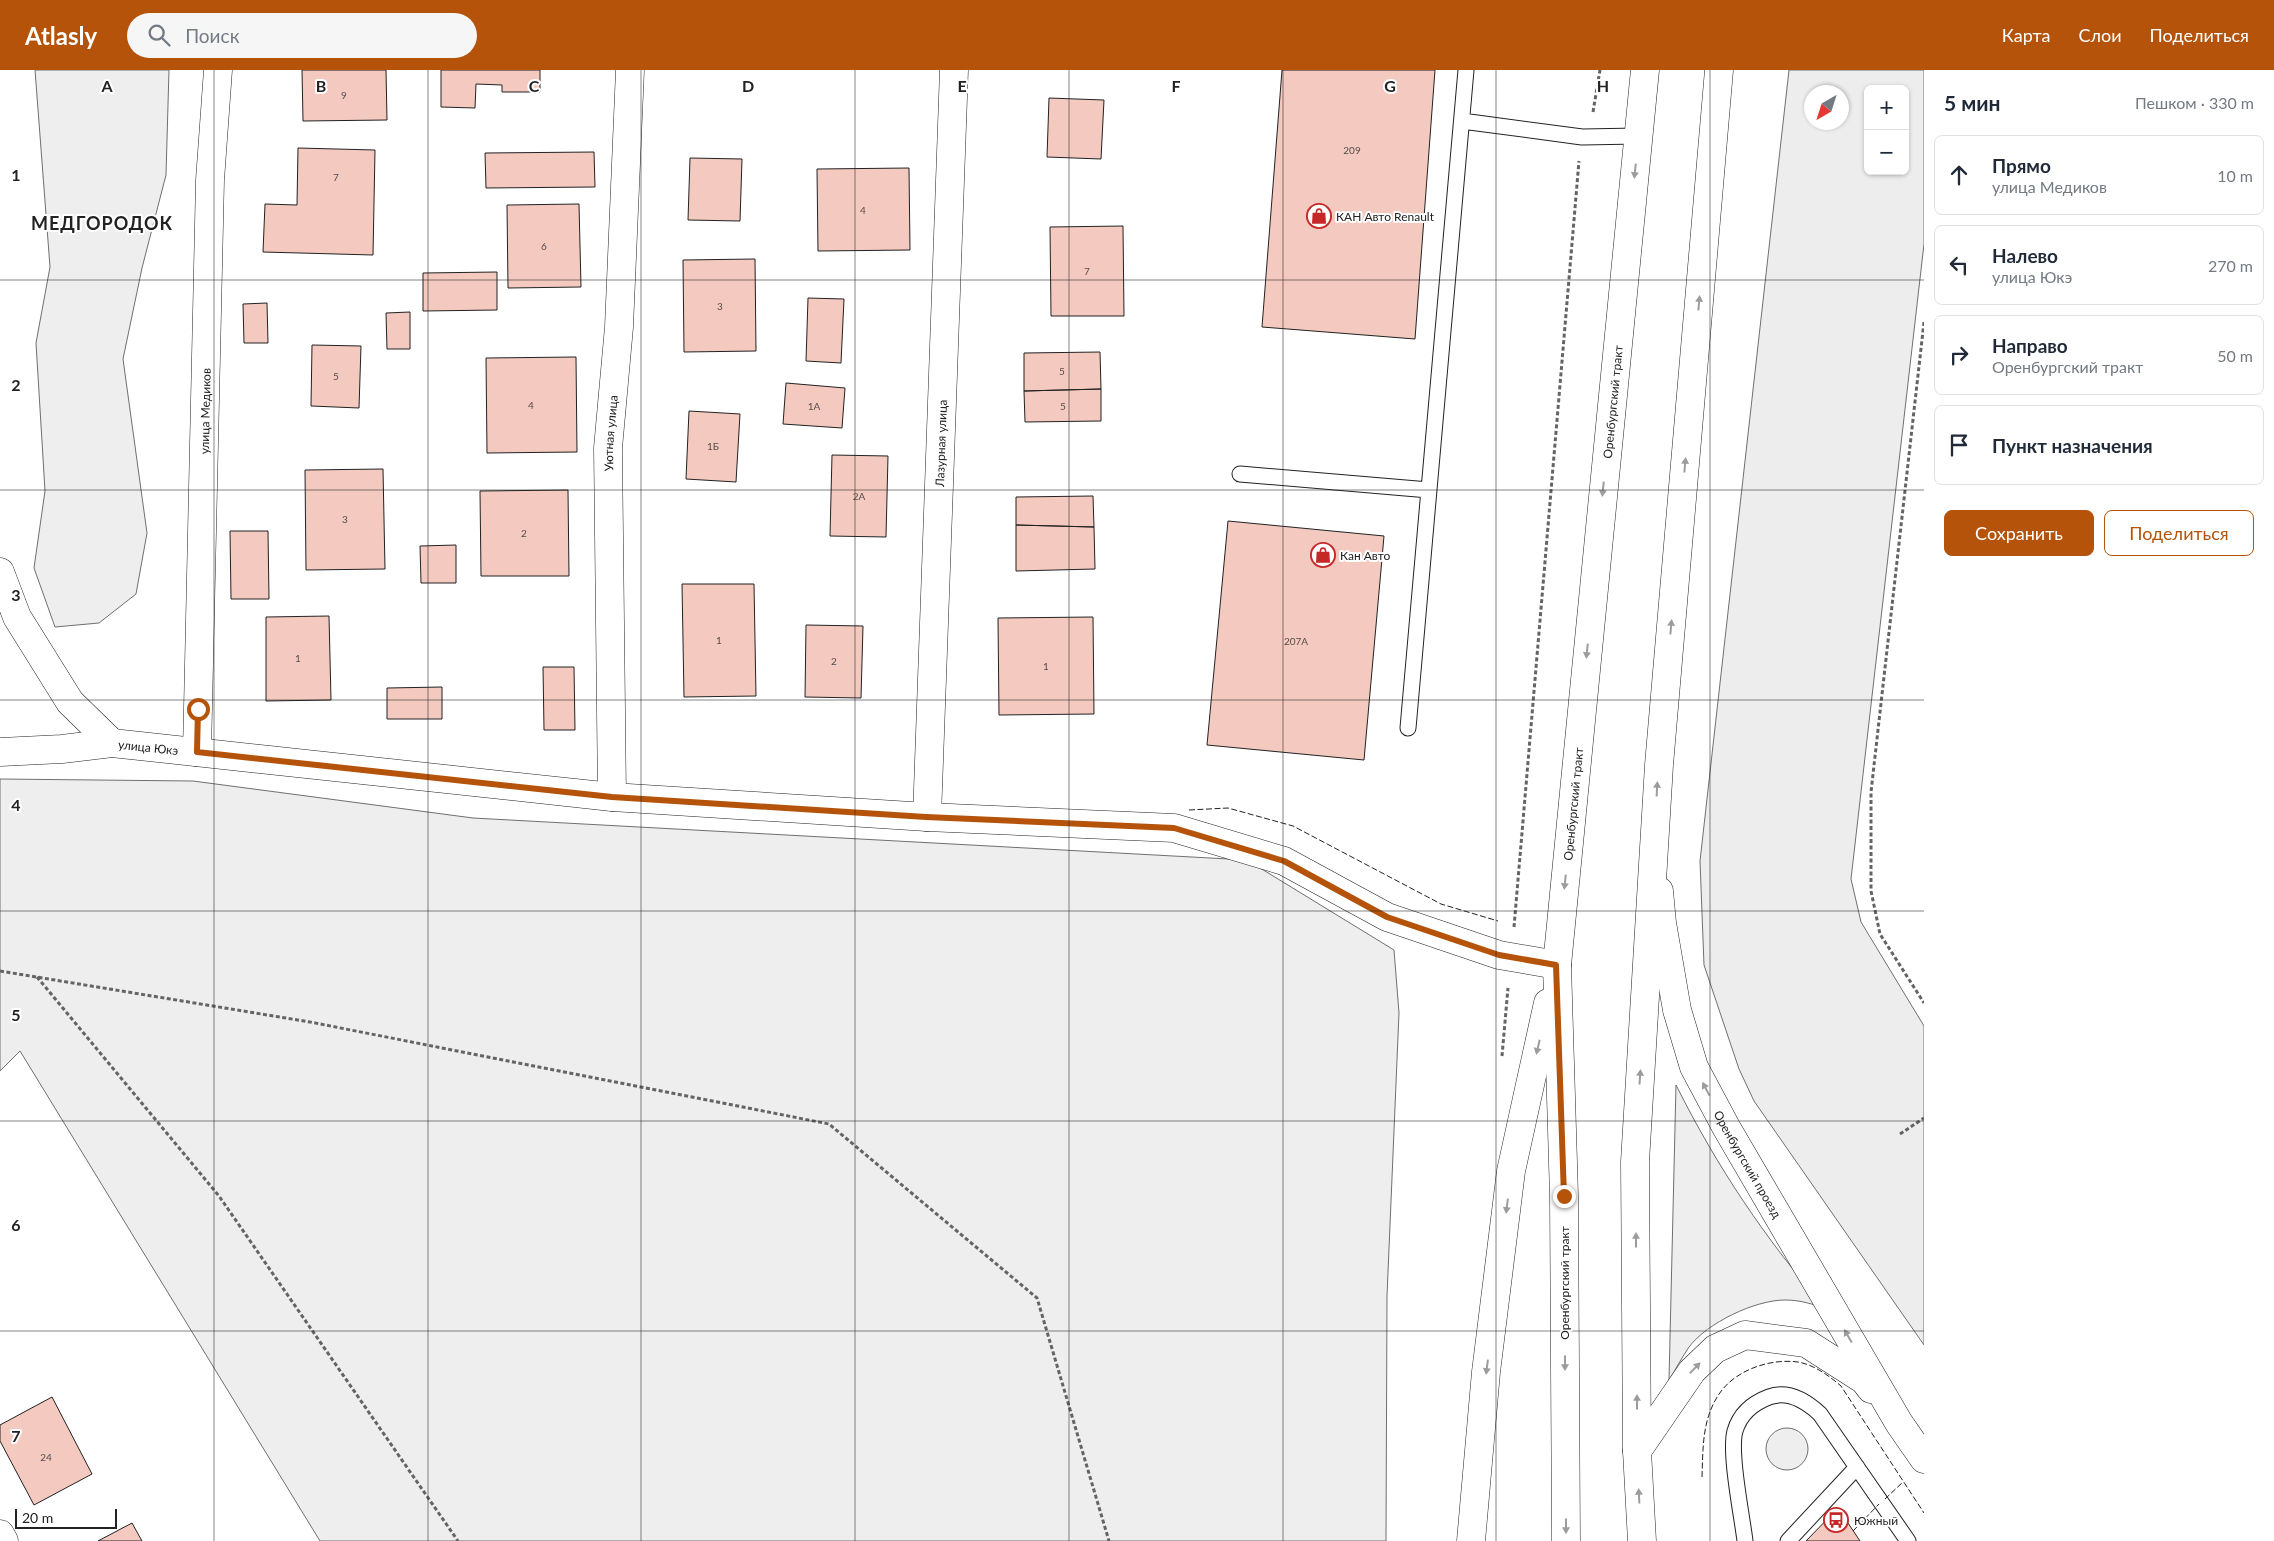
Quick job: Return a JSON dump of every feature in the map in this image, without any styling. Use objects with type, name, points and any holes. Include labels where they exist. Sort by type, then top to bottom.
[{"type":"main road","name":"улица Медиков","points":[[197,752],[210,180],[218,70]]},
{"type":"main road","name":"Уютная улица","points":[[612,797],[608,448],[619,327],[630,70]]},
{"type":"main road","name":"Лазурная улица","points":[[926,817],[954,70]]},
{"type":"main road","name":"Оренбургский тракт","points":[[1566,1541],[1564,1196],[1556,965],[1645,70]]},
{"type":"main road","points":[[1642,1541],[1637,1451],[1635,1162],[1658,765],[1719,70]]},
{"type":"main road","points":[[0,572],[17,617],[70,702],[112,743]]},
{"type":"main road","name":"улица Юкэ","points":[[0,752],[62,749],[112,743],[612,797],[926,817],[1174,828],[1284,861],[1387,917],[1512,957],[1556,965]]},
{"type":"main road","name":"Оренбургский проезд","points":[[1654,838],[1662,922],[1677,1010],[1694,1067],[1726,1127],[1899,1423],[1924,1459]]},
{"type":"main road","points":[[1472,1541],[1486,1372],[1511,1171],[1556,965]]},
{"type":"main road","points":[[1637,1451],[1692,1371],[1715,1349],[1745,1335],[1806,1342],[1864,1380],[1899,1423]]},
{"type":"main road","points":[[0,1534],[4,1541]]},
{"type":"lane","points":[[1408,728],[1466,70]]},
{"type":"lane","points":[[1462,120],[1582,136],[1638,136]]},
{"type":"lane","points":[[1240,474],[1429,490]]},
{"type":"lane","points":[[1745,1541],[1733,1449],[1735,1431],[1742,1415],[1755,1403],[1772,1396],[1790,1396],[1807,1402],[1820,1414],[1908,1541]]},
{"type":"lane","points":[[1788,1541],[1857,1467]]},
{"type":"path","points":[[1501,1065],[1512,957],[1577,169],[1582,136],[1594,110],[1600,70]]},
{"type":"path","points":[[1924,322],[1871,792],[1871,891],[1880,934],[1924,1003]]},
{"type":"path","points":[[0,971],[310,1022],[829,1124],[1037,1298],[1109,1541]]},
{"type":"path","points":[[36,977],[219,1196],[458,1541]]},
{"type":"path","points":[[1900,1134],[1924,1118]]},
{"type":"shaded area","points":[[35,70],[169,70],[166,175],[142,268],[123,359],[147,533],[136,594],[99,623],[55,627],[34,568],[45,491],[36,343],[50,267]]},
{"type":"shaded area","points":[[1789,70],[1924,70],[1924,244],[1851,879],[1861,922],[1924,1026],[1924,1345],[1754,1101],[1739,1069],[1704,965],[1700,861]]},
{"type":"shaded area","points":[[0,779],[193,781],[473,818],[1247,860],[1394,950],[1399,1013],[1387,1296],[1386,1541],[320,1541],[20,1051],[0,1071]]},
{"type":"shaded area","points":[[1676,1085],[1708,1145],[1744,1202],[1783,1256],[1826,1309],[1806,1303],[1785,1300],[1760,1304],[1732,1314],[1697,1338],[1686,1351],[1669,1380]]},
{"type":"shaded area","points":[[1787,1428],[1802,1434],[1808,1449],[1802,1464],[1787,1470],[1772,1464],[1766,1449],[1772,1434]]},
{"type":"building","points":[[302,70],[386,70],[387,120],[303,121]]},
{"type":"building","points":[[441,70],[540,70],[540,92],[502,92],[502,85],[476,84],[475,108],[441,107]]},
{"type":"building","points":[[1282,70],[1435,70],[1415,339],[1262,327]]},
{"type":"building","points":[[1049,98],[1104,100],[1101,159],[1047,157]]},
{"type":"building","points":[[298,148],[375,150],[373,255],[263,252],[265,204],[297,205]]},
{"type":"building","points":[[594,152],[595,187],[486,188],[485,153]]},
{"type":"building","points":[[690,158],[742,159],[740,221],[688,220]]},
{"type":"building","points":[[909,168],[910,250],[818,251],[817,169]]},
{"type":"building","points":[[579,204],[581,287],[508,288],[507,205]]},
{"type":"building","points":[[1123,226],[1124,316],[1051,316],[1050,227]]},
{"type":"building","points":[[755,259],[756,351],[684,352],[683,260]]},
{"type":"building","points":[[497,272],[497,310],[423,311],[423,273]]},
{"type":"building","points":[[808,298],[844,299],[841,363],[806,361]]},
{"type":"building","points":[[267,303],[268,343],[244,343],[243,304]]},
{"type":"building","points":[[410,312],[410,349],[387,349],[386,313]]},
{"type":"building","points":[[312,345],[361,346],[359,408],[311,406]]},
{"type":"building","points":[[1100,352],[1101,389],[1024,391],[1024,353]]},
{"type":"building","points":[[576,357],[577,452],[487,453],[486,358]]},
{"type":"building","points":[[786,383],[845,388],[842,428],[783,424]]},
{"type":"building","points":[[1101,389],[1101,421],[1025,422],[1024,391]]},
{"type":"building","points":[[689,411],[740,414],[736,482],[686,479]]},
{"type":"building","points":[[832,455],[888,456],[886,537],[830,536]]},
{"type":"building","points":[[383,469],[385,569],[306,570],[305,470]]},
{"type":"building","points":[[568,490],[569,576],[481,576],[480,491]]},
{"type":"building","points":[[1093,496],[1094,527],[1016,525],[1016,497]]},
{"type":"building","points":[[1228,521],[1384,536],[1364,760],[1207,745]]},
{"type":"building","points":[[1016,525],[1094,527],[1095,569],[1016,571]]},
{"type":"building","points":[[230,531],[268,531],[269,599],[231,599]]},
{"type":"building","points":[[456,545],[456,583],[421,583],[420,546]]},
{"type":"building","points":[[682,584],[754,584],[756,696],[684,697]]},
{"type":"building","points":[[329,616],[331,700],[266,701],[266,617]]},
{"type":"building","points":[[1093,617],[1094,714],[999,715],[998,618]]},
{"type":"building","points":[[806,625],[863,626],[861,698],[805,697]]},
{"type":"building","points":[[543,667],[574,667],[575,730],[544,730]]},
{"type":"building","points":[[442,687],[442,719],[387,719],[387,688]]},
{"type":"building","points":[[52,1397],[92,1474],[34,1505],[0,1441],[0,1425]]},
{"type":"building","name":"Южный","points":[[1838,1508],[1860,1541],[1806,1541]]},
{"type":"building","points":[[132,1523],[142,1541],[98,1541]]},
{"type":"fence","points":[[1189,810],[1228,808],[1293,826],[1441,904],[1498,921]]},
{"type":"fence","points":[[1702,1477],[1703,1447],[1708,1418],[1711,1408],[1723,1389],[1731,1381],[1752,1368],[1775,1362],[1798,1362],[1816,1368],[1841,1386],[1924,1513]]},
{"type":"fence","points":[[1885,1499],[1903,1482]]},
{"type":"fence","points":[[1853,1531],[1879,1504]]},
{"type":"place","name":"КАН Авто Renault","points":[[1319,216]]},
{"type":"place","name":"Кан Авто","points":[[1323,555]]},
{"type":"place","name":"Южный","points":[[1836,1520]]},
{"type":"district","name":"МЕДГОРОДОК","points":[[102,223]]},
{"type":"route","points":[[198,709],[197,752],[612,797],[926,817],[1174,828],[1284,861],[1387,917],[1499,955],[1556,965],[1564,1196]]}]
